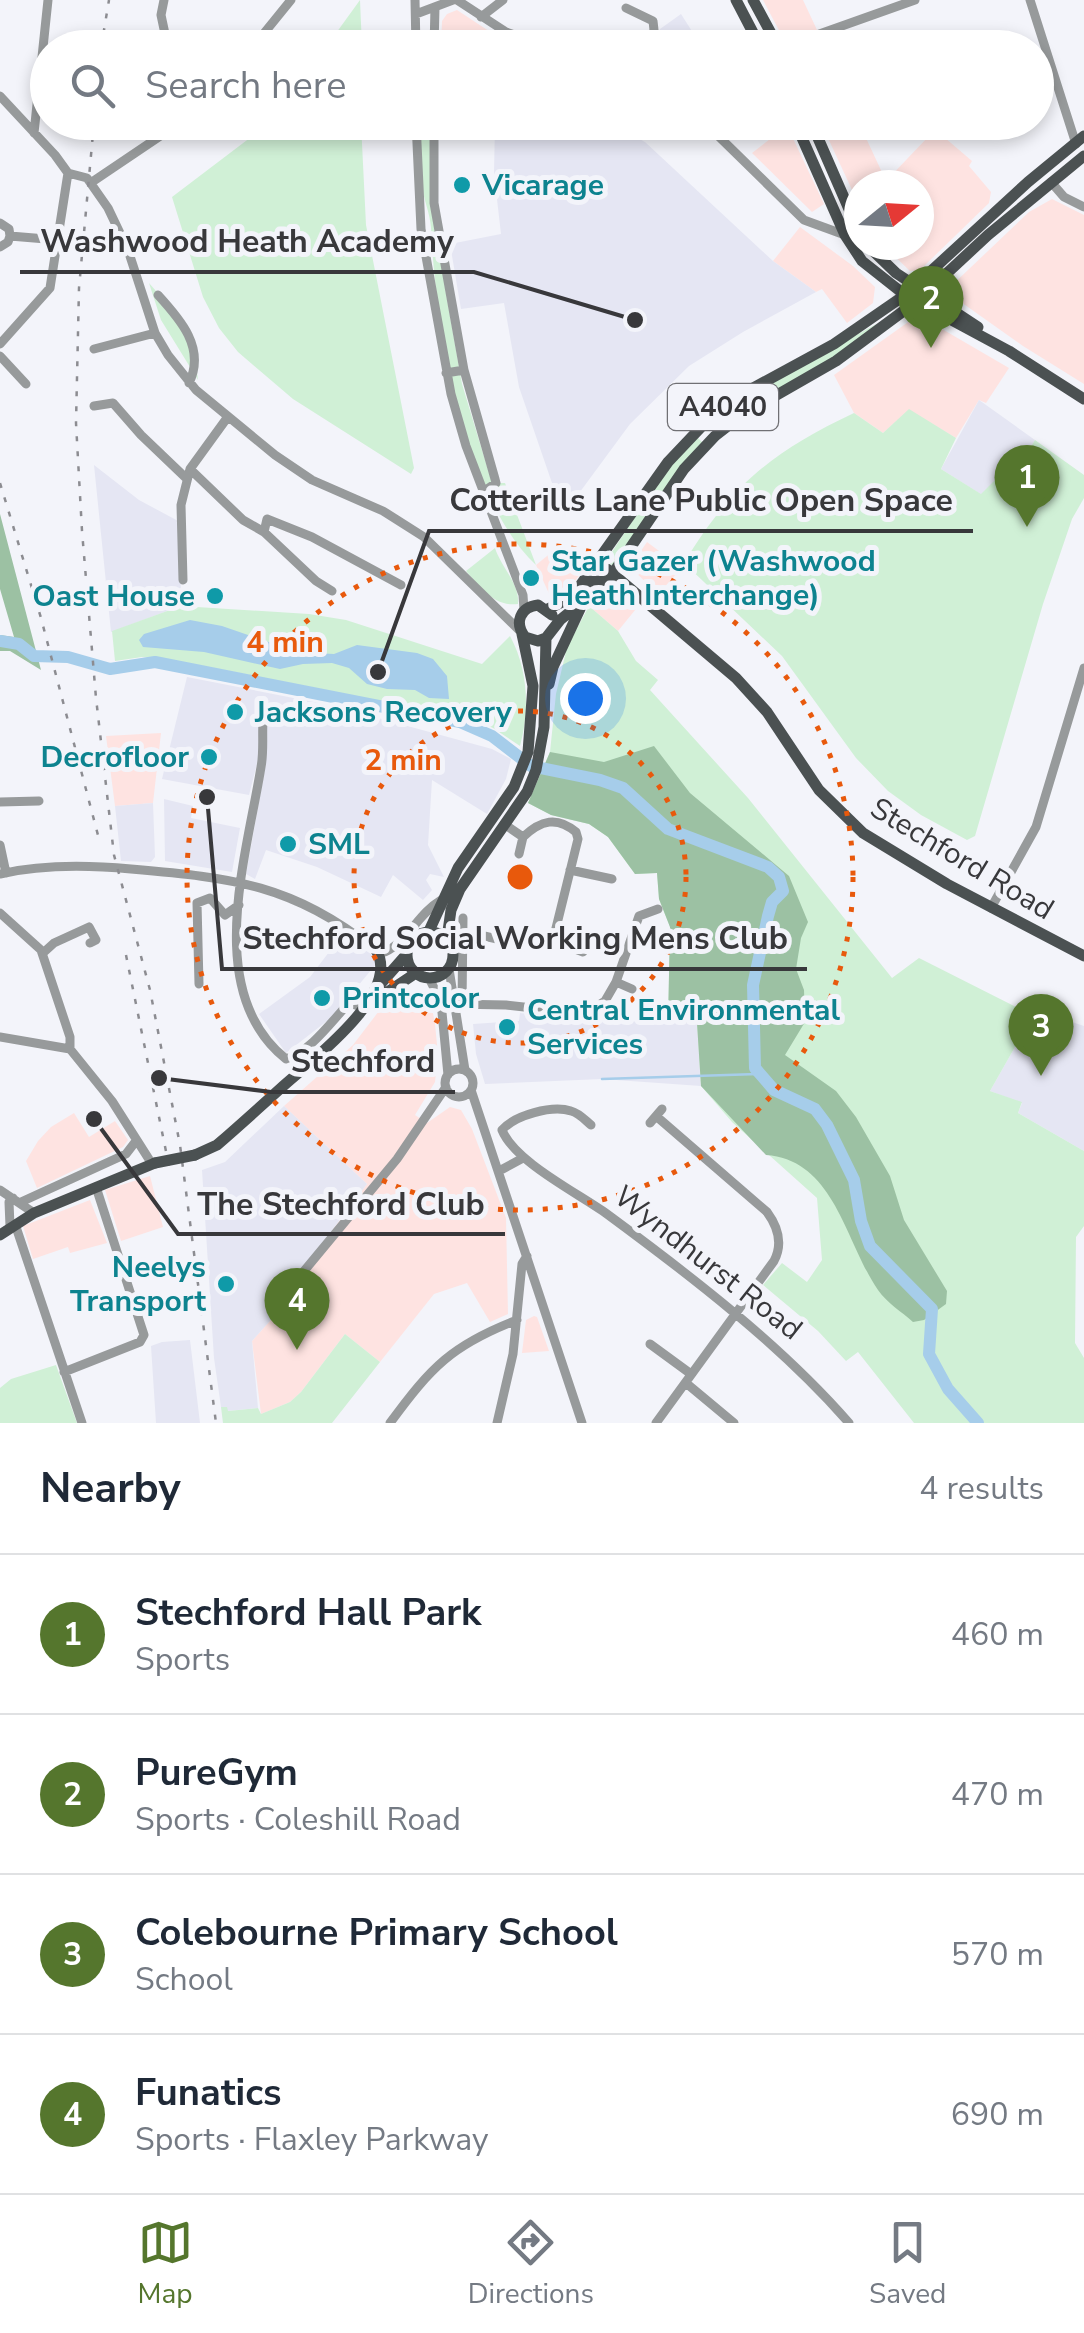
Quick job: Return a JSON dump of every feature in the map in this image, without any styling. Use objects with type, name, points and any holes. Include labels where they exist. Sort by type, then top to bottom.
[{"type":"main road","points":[[736,0],[752,30]]},
{"type":"main road","points":[[753,0],[770,30]]},
{"type":"main road","points":[[804,140],[844,232]]},
{"type":"main road","points":[[819,140],[844,198]]},
{"type":"main road","name":"A4040","points":[[613,574],[684,469],[716,436],[742,416],[836,361],[1051,182],[1082,147]]},
{"type":"main road","name":"A4040","points":[[550,633],[578,601],[668,462],[704,424],[733,399],[916,294],[1028,182],[1082,147]]},
{"type":"main road","points":[[861,260],[1084,399]]},
{"type":"main road","points":[[883,260],[916,294]]},
{"type":"main road","points":[[704,424],[716,436]]},
{"type":"main road","points":[[406,955],[416,974],[429,978],[449,969],[453,953],[447,938],[451,910],[460,888],[504,824],[526,778],[553,667],[578,601],[605,569],[613,574]]},
{"type":"main road","name":"Stechford Road","points":[[613,574],[699,644],[757,699],[819,790],[848,820],[902,859],[1084,956]]},
{"type":"main road","points":[[534,754],[531,664],[522,633],[522,613],[578,601]]},
{"type":"main road","points":[[543,607],[553,616],[544,656],[546,698]]},
{"type":"main road","points":[[522,633],[533,640],[550,633]]},
{"type":"main road","points":[[428,931],[438,902],[526,778]]},
{"type":"main road","points":[[372,992],[406,955],[412,938],[428,931],[447,938]]},
{"type":"main road","points":[[365,1008],[381,966],[376,950]]},
{"type":"main road","points":[[8,1229],[34,1213],[96,1187],[218,1144],[342,1035],[365,1008],[416,974]]},
{"type":"street","points":[[45,30],[48,0]]},
{"type":"street","points":[[164,0],[165,30]]},
{"type":"street","points":[[267,30],[291,0]]},
{"type":"street","points":[[416,0],[416,30]]},
{"type":"street","points":[[416,14],[455,0],[503,30]]},
{"type":"street","points":[[481,17],[504,0]]},
{"type":"street","points":[[638,0],[630,9],[650,19],[653,30]]},
{"type":"street","points":[[831,30],[915,0]]},
{"type":"street","points":[[1030,0],[1040,30]]},
{"type":"street","points":[[435,30],[436,7]]},
{"type":"street","points":[[1054,71],[1082,147]]},
{"type":"street","points":[[2,103],[30,130]]},
{"type":"street","points":[[39,140],[68,173],[92,182],[119,226],[155,332],[190,383],[227,418],[312,480],[383,512],[424,537],[522,633]]},
{"type":"street","points":[[92,182],[155,140]]},
{"type":"street","points":[[416,140],[421,229],[457,422],[523,595],[522,613],[494,608]]},
{"type":"street","points":[[434,140],[434,203],[446,281],[464,370],[496,483],[483,492]]},
{"type":"street","points":[[722,140],[804,220],[844,235]]},
{"type":"street","points":[[0,344],[50,288],[68,173]]},
{"type":"street","points":[[1051,182],[1064,197],[1084,207]]},
{"type":"street","points":[[794,211],[817,221],[834,212]]},
{"type":"street","points":[[0,223],[9,229],[10,236],[0,246]]},
{"type":"street","points":[[10,236],[58,240]]},
{"type":"street","points":[[430,285],[446,281]]},
{"type":"street","points":[[158,295],[182,323],[192,345],[195,369],[190,383]]},
{"type":"street","points":[[94,349],[155,332]]},
{"type":"street","points":[[0,356],[26,384]]},
{"type":"street","points":[[446,372],[464,370]]},
{"type":"street","points":[[94,406],[113,403],[141,435],[332,591]]},
{"type":"street","points":[[182,580],[180,522],[189,474],[227,418]]},
{"type":"street","points":[[264,532],[267,519],[312,537],[401,585]]},
{"type":"street","points":[[516,577],[543,607]]},
{"type":"street","points":[[991,908],[1036,827],[1084,668]]},
{"type":"street","points":[[263,721],[262,763],[240,881],[236,964],[244,998],[282,1057],[292,1058],[349,1004],[365,1008]]},
{"type":"street","points":[[0,802],[39,801]]},
{"type":"street","points":[[484,936],[532,945],[552,936],[578,840],[576,832],[551,820],[523,836],[518,854]]},
{"type":"street","points":[[504,824],[523,836]]},
{"type":"street","points":[[0,845],[3,873],[102,865],[240,881],[328,914],[376,950],[390,952],[417,918],[438,902]]},
{"type":"street","points":[[570,870],[612,879]]},
{"type":"street","points":[[198,984],[197,903],[210,898],[225,915],[239,905]]},
{"type":"street","points":[[458,1004],[584,1013],[600,1006],[616,982],[639,916],[658,910]]},
{"type":"street","points":[[0,913],[42,953],[70,1037],[70,1049],[112,1101],[154,1164]]},
{"type":"street","points":[[461,925],[458,1004],[465,1070],[472,1078],[471,1090],[582,1423]]},
{"type":"street","points":[[42,953],[89,926],[96,940],[90,943]]},
{"type":"street","points":[[552,936],[584,952]]},
{"type":"street","points":[[449,969],[458,1004]]},
{"type":"street","points":[[275,1306],[340,1231],[446,1087],[441,1002],[429,978]]},
{"type":"street","points":[[616,982],[632,989]]},
{"type":"street","points":[[0,1037],[70,1049]]},
{"type":"street","points":[[448,1074],[465,1070]]},
{"type":"street","points":[[446,1087],[479,1114]]},
{"type":"street","points":[[431,1110],[471,1090]]},
{"type":"street","points":[[590,1105],[580,1116],[590,1125]]},
{"type":"street","name":"Wyndhurst Road","points":[[580,1116],[565,1110],[529,1115],[516,1118],[502,1130],[523,1158],[608,1215],[784,1354],[849,1423]]},
{"type":"street","points":[[656,1116],[760,1206],[776,1225],[778,1256],[656,1423]]},
{"type":"street","points":[[82,1423],[8,1229],[9,1202],[126,1154],[136,1141]]},
{"type":"street","points":[[499,1170],[523,1158]]},
{"type":"street","points":[[64,1372],[140,1342],[144,1334],[96,1187]]},
{"type":"street","points":[[0,1190],[34,1213]]},
{"type":"street","points":[[497,1423],[519,1316],[522,1264],[528,1256]]},
{"type":"street","points":[[390,1423],[439,1361],[479,1334],[542,1303]]},
{"type":"street","points":[[650,1344],[734,1423]]},
{"type":"shaded area","points":[[763,0],[803,0],[817,30],[779,30]]},
{"type":"shaded area","points":[[457,10],[487,30],[442,30],[447,14]]},
{"type":"shaded area","points":[[681,14],[691,30],[659,30]]},
{"type":"shaded area","points":[[495,140],[641,140],[773,261],[816,292],[689,366],[630,424],[563,515],[519,387],[504,303],[461,309],[450,244],[501,234]]},
{"type":"shaded area","points":[[769,140],[794,140],[824,204],[812,212],[752,153]]},
{"type":"shaded area","points":[[829,140],[867,140],[881,170],[844,173]]},
{"type":"shaded area","points":[[925,140],[948,140],[972,161],[969,166],[991,192],[989,203],[934,256],[934,170],[896,170]]},
{"type":"shaded area","points":[[1052,199],[1084,215],[1084,384],[1023,346],[948,289],[1029,212]]},
{"type":"shaded area","points":[[800,227],[875,287],[873,303],[847,323],[822,289],[816,292],[773,261]]},
{"type":"shaded area","points":[[899,260],[930,260],[920,270],[910,271]]},
{"type":"shaded area","points":[[918,315],[1009,368],[986,403],[979,400],[956,438],[909,410],[883,433],[854,413],[834,375]]},
{"type":"shaded area","points":[[979,400],[1035,440],[1006,487],[982,495],[941,469]]},
{"type":"shaded area","points":[[94,465],[139,500],[180,522],[181,606],[111,632]]},
{"type":"shaded area","points":[[647,542],[682,568],[658,594],[630,567]]},
{"type":"shaded area","points":[[558,547],[587,565],[563,597],[551,598],[536,565]]},
{"type":"shaded area","points":[[623,589],[640,604],[618,631],[589,606]]},
{"type":"shaded area","points":[[187,677],[334,706],[492,749],[511,759],[506,779],[487,814],[432,780],[428,845],[444,877],[430,874],[426,880],[432,890],[423,900],[393,875],[381,897],[317,867],[266,850],[255,879],[246,874],[266,763],[258,760],[249,795],[162,779]]},
{"type":"shaded area","points":[[161,733],[153,803],[115,806],[106,736]]},
{"type":"shaded area","points":[[164,799],[193,806],[191,818],[240,828],[232,872],[165,861]]},
{"type":"shaded area","points":[[153,803],[155,857],[151,862],[121,861],[115,806]]},
{"type":"shaded area","points":[[342,935],[377,958],[377,963],[332,1017],[286,1053],[259,1014],[310,977]]},
{"type":"shaded area","points":[[399,993],[432,1008],[435,1024],[435,1082],[415,1115],[427,1123],[450,1107],[461,1110],[506,1218],[508,1314],[490,1322],[467,1283],[434,1294],[380,1362],[345,1334],[301,1392],[290,1402],[261,1414],[252,1341],[277,1313],[270,1306],[290,1286],[367,1184],[284,1106],[353,1045],[382,1007]]},
{"type":"shaded area","points":[[1036,1010],[1084,1026],[1084,1151],[1018,1113],[1022,1103],[990,1091]]},
{"type":"shaded area","points":[[520,1013],[544,1019],[697,1022],[701,1086],[602,1079],[485,1084],[473,1024],[519,1021]]},
{"type":"shaded area","points":[[284,1106],[367,1184],[290,1286],[270,1306],[277,1313],[252,1341],[258,1408],[227,1411],[227,1407],[221,1407],[214,1358],[202,1170],[225,1162]]},
{"type":"shaded area","points":[[74,1113],[89,1137],[115,1121],[128,1140],[123,1147],[37,1188],[26,1161],[51,1127]]},
{"type":"shaded area","points":[[150,1176],[163,1227],[121,1241],[105,1190]]},
{"type":"shaded area","points":[[90,1200],[107,1243],[70,1253],[68,1247],[33,1259],[23,1226]]},
{"type":"shaded area","points":[[534,1316],[549,1351],[522,1353],[526,1320]]},
{"type":"shaded area","points":[[190,1340],[200,1423],[156,1423],[151,1346]]},
{"type":"green space","points":[[360,0],[361,30],[338,30]]},
{"type":"green space","points":[[247,140],[362,140],[366,225],[414,468],[411,474],[293,399],[238,352],[219,328],[203,297],[172,197]]},
{"type":"green space","points":[[420,140],[432,140],[445,288],[462,384],[492,483],[505,483],[536,565],[511,535],[490,497],[458,407],[439,312]]},
{"type":"green space","points":[[149,283],[183,327],[198,380],[161,320]]},
{"type":"green space","points":[[878,323],[839,354],[723,423],[714,423],[742,398]]},
{"type":"green space","points":[[909,409],[956,438],[941,469],[981,494],[994,481],[1006,486],[1035,440],[1084,475],[1084,498],[1072,519],[1043,604],[975,836],[967,840],[921,815],[888,791],[856,758],[782,656],[684,563],[737,491],[777,457],[854,413],[883,433]]},
{"type":"green space","points":[[696,436],[703,443],[613,566],[606,561],[670,464]]},
{"type":"green space","points":[[0,514],[41,670],[10,651],[0,651],[0,635],[14,637],[0,589]]},
{"type":"green space","points":[[495,548],[516,589],[518,604],[495,599],[466,571]]},
{"type":"green space","points":[[181,606],[346,620],[482,664],[510,636],[521,662],[526,690],[520,746],[461,714],[384,705],[178,661],[142,657],[115,661],[112,631]]},
{"type":"green space","points":[[589,606],[618,631],[636,661],[658,680],[650,690],[748,798],[892,978],[919,958],[1024,1011],[1028,1005],[1036,1010],[990,1091],[1022,1102],[1018,1113],[1084,1151],[1084,1226],[1076,1237],[1075,1343],[1084,1358],[1084,1423],[914,1423],[858,1352],[846,1361],[818,1331],[763,1285],[782,1263],[807,1282],[822,1260],[817,1198],[732,1122],[701,1086],[697,1023],[668,1023],[670,927],[659,899],[657,873],[635,874],[608,837],[589,824],[551,815],[528,803],[550,752],[556,694],[567,647]]},
{"type":"green space","points":[[654,746],[690,793],[789,876],[808,922],[796,969],[804,990],[805,1022],[785,1055],[836,1091],[890,1176],[904,1220],[947,1291],[946,1304],[924,1320],[913,1322],[878,1290],[836,1206],[808,1171],[789,1160],[766,1155],[701,1086],[697,1023],[668,1023],[670,927],[659,899],[657,873],[635,874],[608,837],[589,824],[551,815],[528,803],[550,752],[604,762]]},
{"type":"green space","points":[[345,1334],[380,1362],[332,1423],[223,1423],[221,1407],[228,1411],[258,1408],[261,1414],[290,1402]]},
{"type":"green space","points":[[56,1365],[77,1423],[0,1423],[0,1388],[11,1379]]},
{"type":"water","points":[[190,620],[222,626],[298,652],[334,654],[357,645],[417,653],[433,659],[447,676],[449,699],[367,684],[349,668],[332,663],[280,669],[204,652],[143,647],[139,640],[144,634]]},
{"type":"waterway","points":[[0,641],[19,644],[34,656],[68,657],[110,669],[155,662],[460,722],[492,736],[531,766],[623,788],[668,829],[768,867],[779,877],[783,891],[772,902],[753,985],[755,1068],[774,1090],[815,1109],[827,1125],[854,1180],[870,1246],[932,1309],[929,1354],[948,1389],[978,1423]]},
{"type":"waterway","points":[[602,1079],[758,1074]]},
{"type":"railway","points":[[104,30],[109,0]]},
{"type":"railway","points":[[92,140],[79,288],[76,423],[96,698],[114,855],[150,990],[180,1145],[216,1423]]},
{"type":"railway","points":[[0,483],[41,618],[99,839]]},
{"type":"railway","points":[[126,955],[170,1171]]},
{"type":"place","name":"Vicarage","points":[[462,185]]},
{"type":"place","name":"Washwood Heath Academy","points":[[635,320]]},
{"type":"place","name":"PureGym","points":[[931,348]]},
{"type":"place","name":"Stechford Hall Park","points":[[1027,527]]},
{"type":"place","name":"Star Gazer (Washwood Heath Interchange)","points":[[531,578]]},
{"type":"place","name":"Oast House","points":[[215,596]]},
{"type":"place","name":"Cotterills Lane Public Open Space","points":[[378,672]]},
{"type":"place","name":"Jacksons Recovery","points":[[235,712]]},
{"type":"place","name":"Decrofloor","points":[[209,757]]},
{"type":"place","name":"Stechford Social Working Mens Club","points":[[207,797]]},
{"type":"place","name":"SML","points":[[288,844]]},
{"type":"place","name":"Printcolor","points":[[322,998]]},
{"type":"place","name":"Central Environmental Services","points":[[507,1027]]},
{"type":"place","name":"Colebourne Primary School","points":[[1041,1076]]},
{"type":"place","name":"Stechford","points":[[159,1078]]},
{"type":"place","name":"The Stechford Club","points":[[94,1119]]},
{"type":"place","name":"Neelys Transport","points":[[226,1284]]},
{"type":"place","name":"Funatics","points":[[297,1350]]}]
